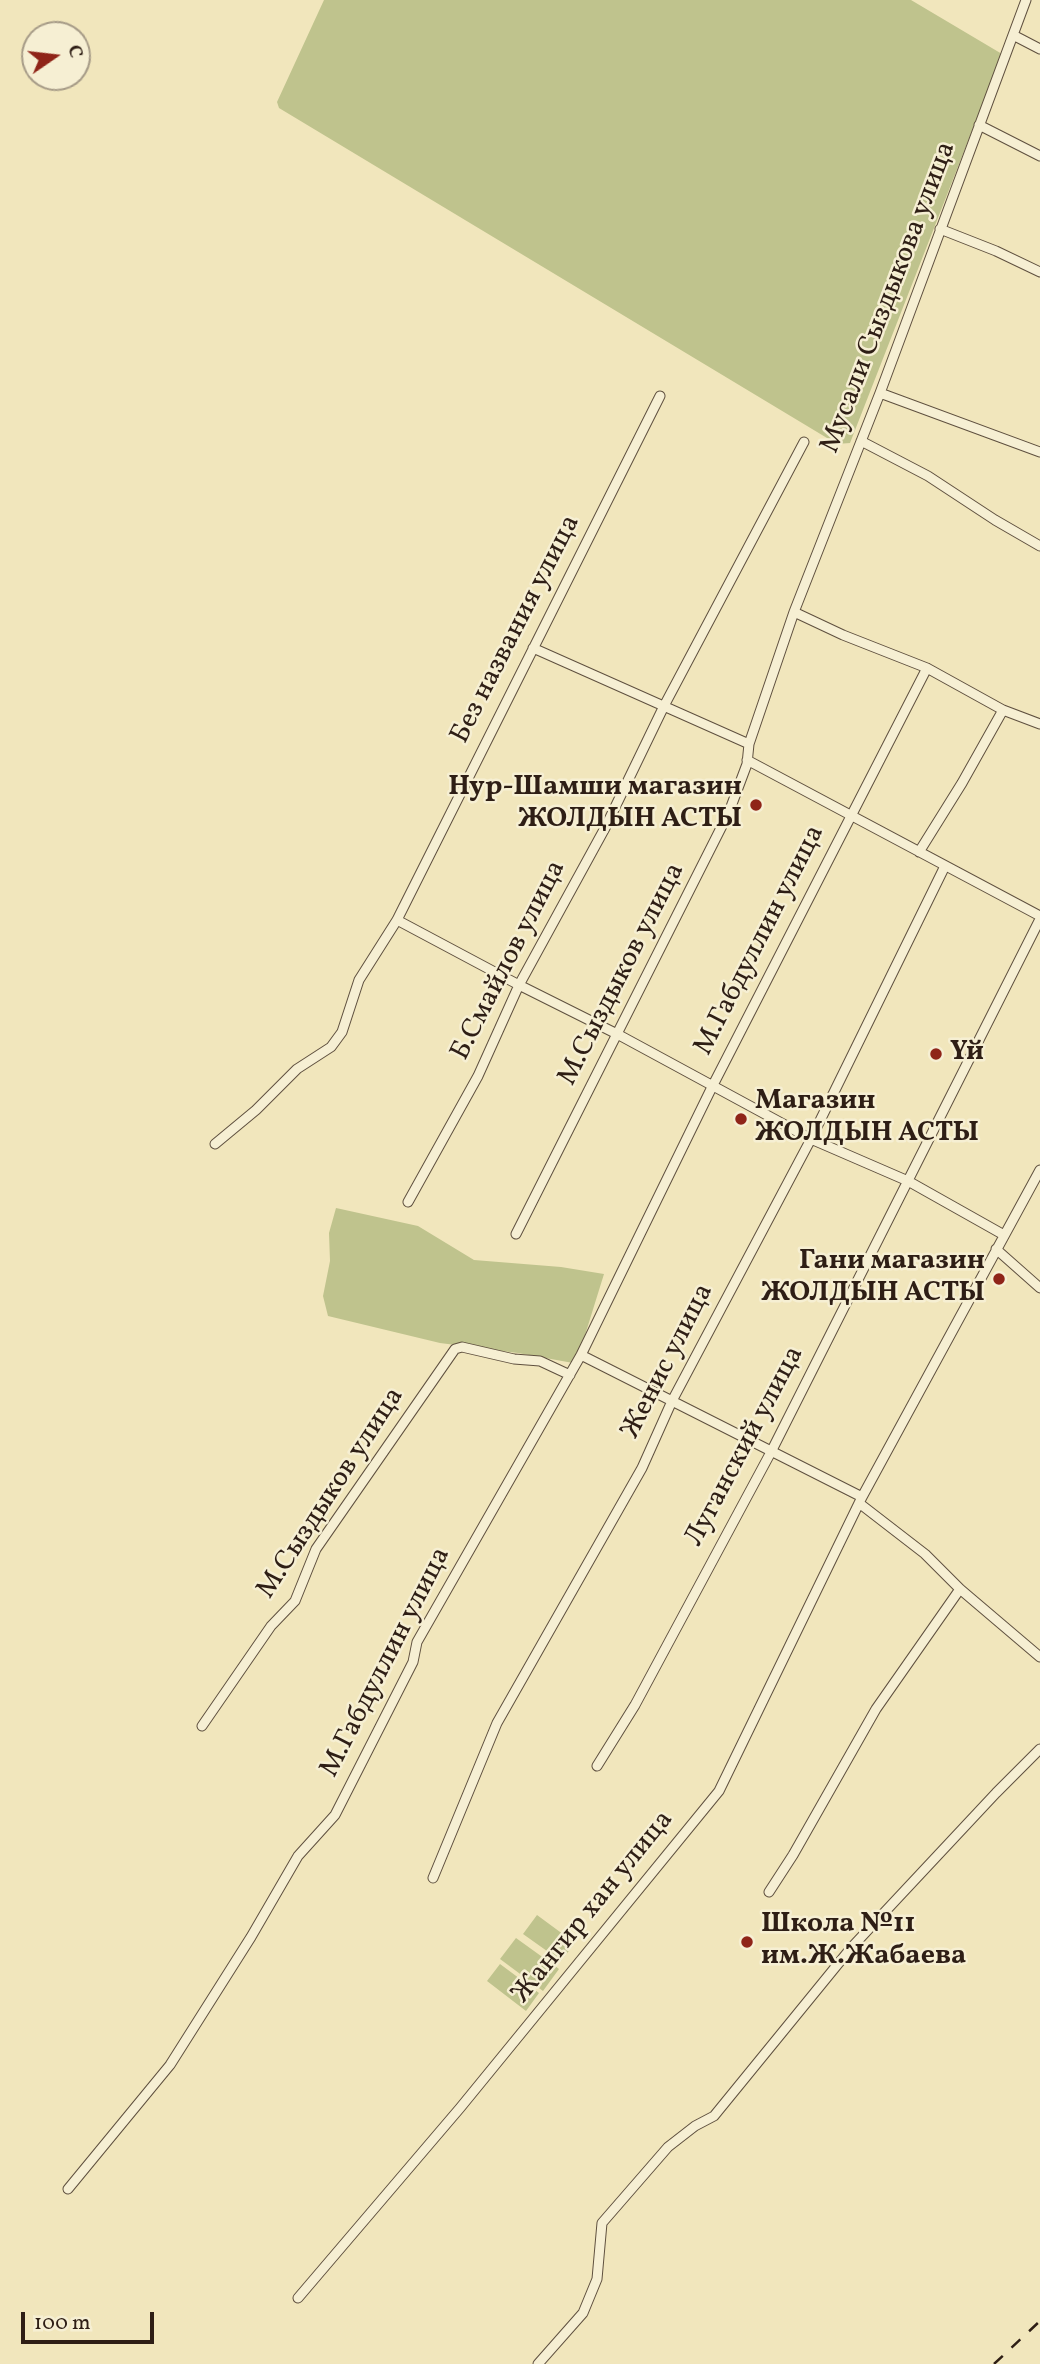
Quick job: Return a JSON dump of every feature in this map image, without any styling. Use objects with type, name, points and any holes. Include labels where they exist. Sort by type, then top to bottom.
[{"type":"street","name":"Мусали Сыздыкова улица","points":[[794,612],[880,393],[1026,0]]},
{"type":"street","points":[[1013,35],[1040,49]]},
{"type":"street","points":[[979,125],[1040,156]]},
{"type":"street","points":[[940,229],[1040,272]]},
{"type":"street","points":[[880,393],[1040,452]]},
{"type":"street","name":"Без названия улица","points":[[215,1144],[256,1110],[298,1069],[331,1047],[341,1032],[359,980],[397,919],[660,396]]},
{"type":"street","points":[[860,441],[928,476],[1040,546]]},
{"type":"street","name":"Б.Смайлов улица","points":[[408,1202],[478,1076],[519,985],[605,828],[664,706],[804,442]]},
{"type":"street","points":[[794,612],[843,635],[927,668],[1003,710],[1040,724]]},
{"type":"street","name":"М.Сыздыков улица","points":[[516,1234],[729,812],[794,612]]},
{"type":"street","points":[[533,648],[749,744]]},
{"type":"street","name":"М.Габдуллин улица","points":[[68,2189],[170,2066],[298,1856],[335,1815],[402,1686],[413,1662],[417,1642],[581,1355],[712,1087],[927,668]]},
{"type":"street","points":[[919,852],[1003,710]]},
{"type":"street","points":[[747,760],[1040,918]]},
{"type":"street","name":"Женис улица","points":[[433,1878],[497,1723],[642,1468],[672,1401],[811,1139],[945,866]]},
{"type":"street","name":"Луганский улица","points":[[597,1766],[635,1704],[771,1452],[1040,918]]},
{"type":"street","name":"М.Габдуллин улица","points":[[397,919],[712,1087]]},
{"type":"street","points":[[712,1087],[811,1139],[908,1181],[1004,1235]]},
{"type":"street","name":"Жангир хан улица","points":[[298,2298],[460,2108],[719,1791],[861,1500],[1040,1170]]},
{"type":"street","points":[[996,1249],[1040,1288]]},
{"type":"street","name":"М.Сыздыков улица","points":[[202,1726],[271,1626],[295,1601],[316,1549],[455,1349],[462,1347],[514,1359],[540,1361],[569,1375]]},
{"type":"street","points":[[581,1355],[861,1500],[1040,1657]]},
{"type":"street","points":[[769,1892],[876,1709],[960,1588]]},
{"type":"street","points":[[538,2364],[583,2313],[597,2279],[602,2223],[668,2147],[695,2126],[714,2116],[852,1948],[1040,1749]]},
{"type":"green space","points":[[324,0],[911,0],[1002,54],[850,443],[837,444],[279,108],[277,102]]},
{"type":"green space","points":[[336,1208],[418,1226],[474,1260],[561,1267],[604,1274],[581,1348],[573,1363],[440,1343],[328,1316],[323,1296],[330,1261],[329,1233]]},
{"type":"green space","points":[[537,1915],[575,1943],[561,1961],[523,1934]]},
{"type":"green space","points":[[516,1938],[559,1969],[543,1991],[500,1959]]},
{"type":"green space","points":[[500,1964],[539,1993],[526,2011],[487,1981]]},
{"type":"railway","points":[[994,2364],[1040,2321]]},
{"type":"place","name":"Нур-Шамши магазин ЖОЛДЫН АСТЫ","points":[[756,805]]},
{"type":"place","name":"Үй","points":[[936,1054]]},
{"type":"place","name":"Магазин ЖОЛДЫН АСТЫ","points":[[741,1119]]},
{"type":"place","name":"Гани магазин ЖОЛДЫН АСТЫ","points":[[999,1279]]},
{"type":"place","name":"Школа №11 им.Ж.Жабаева","points":[[747,1942]]}]
